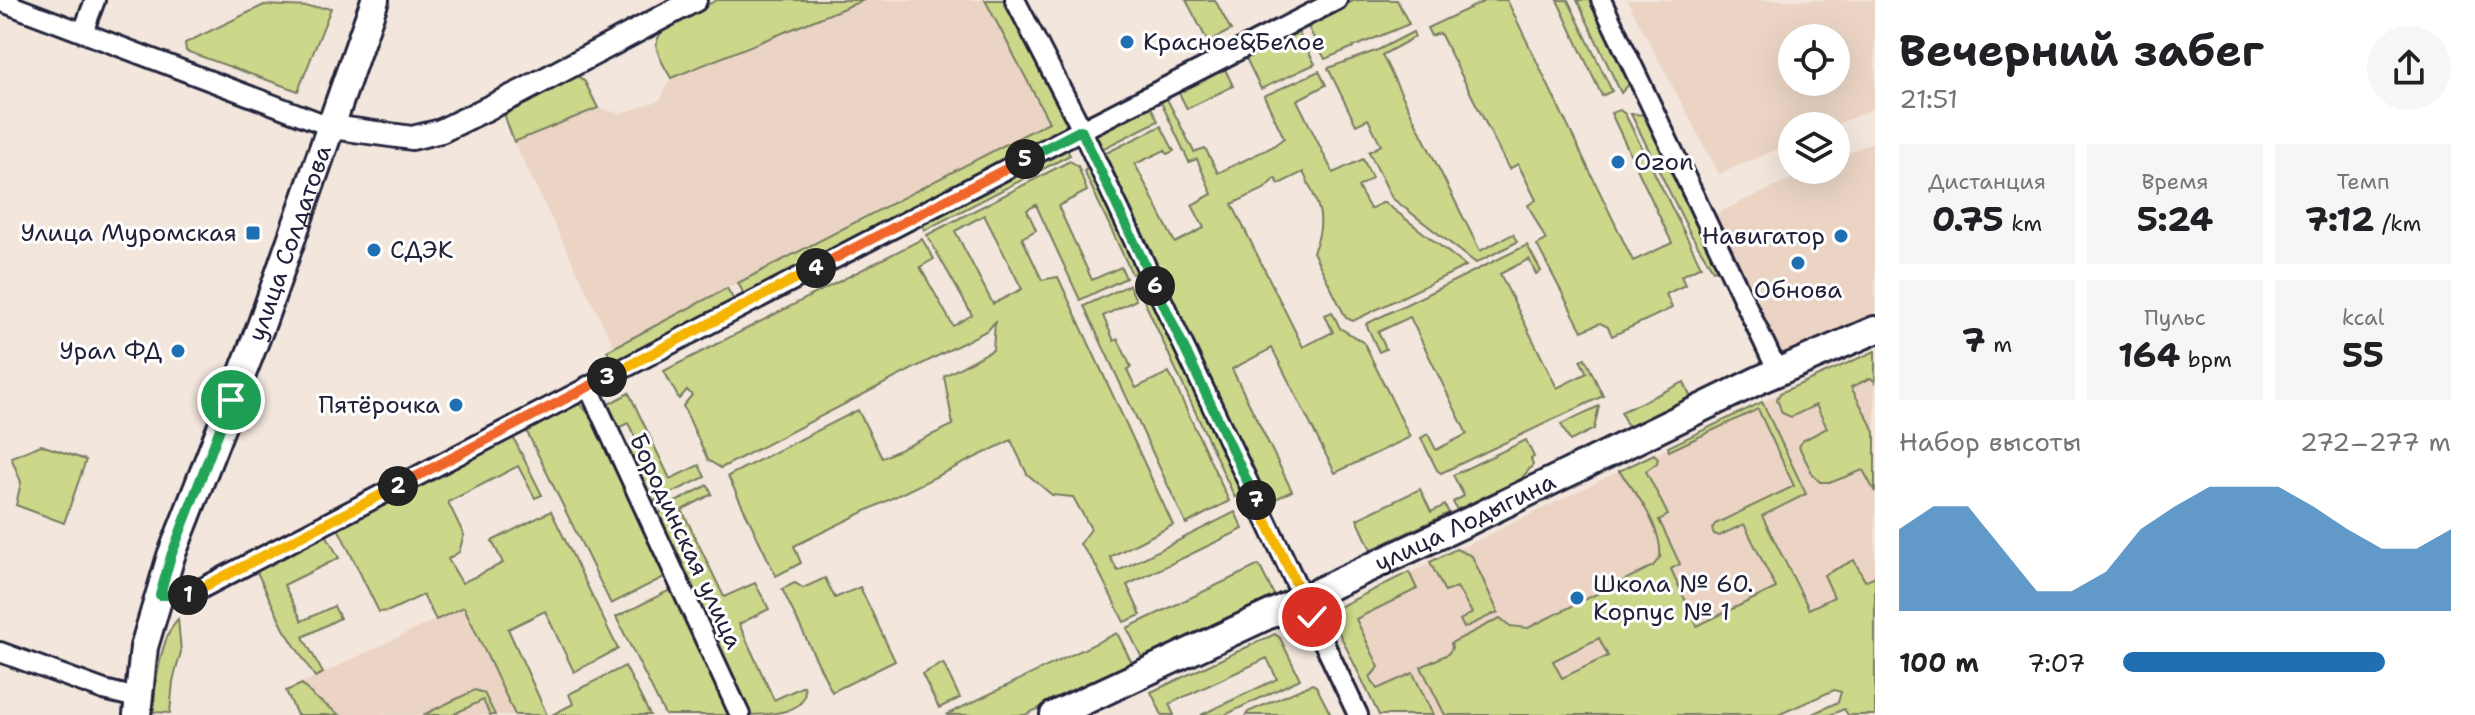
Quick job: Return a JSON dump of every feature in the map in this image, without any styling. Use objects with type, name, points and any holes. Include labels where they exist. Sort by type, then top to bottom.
[{"type":"main road","name":"улица Солдатова","points":[[137,706],[144,647],[171,556],[262,323],[375,0]]},
{"type":"main road","name":"улица Лодыгина","points":[[1054,715],[1778,372],[1875,330]]},
{"type":"street","points":[[83,32],[95,0]]},
{"type":"street","points":[[0,1],[332,127],[412,138],[441,131],[695,0]]},
{"type":"street","points":[[1015,0],[1081,130],[1358,715]]},
{"type":"street","points":[[160,595],[189,595],[1337,0]]},
{"type":"street","points":[[1601,0],[1778,372]]},
{"type":"street","name":"Бородинская улица","points":[[588,386],[740,715]]},
{"type":"street","points":[[0,652],[104,690],[137,706]]},
{"type":"shaded area","points":[[864,0],[985,0],[1050,121],[614,347],[514,142],[598,108],[621,114],[660,100],[671,78]]},
{"type":"shaded area","points":[[1627,0],[1875,0],[1875,108],[1850,118],[1850,112],[1778,112],[1778,149],[1719,174]]},
{"type":"shaded area","points":[[1875,141],[1875,314],[1779,355],[1713,215],[1781,184],[1850,184],[1850,153]]},
{"type":"shaded area","points":[[1875,351],[1875,715],[1857,699],[1834,690],[1778,715],[1381,715],[1331,611],[1814,377]]},
{"type":"shaded area","points":[[472,602],[527,715],[297,715],[286,691]]},
{"type":"green space","points":[[717,0],[864,0],[671,78],[657,49],[661,33],[678,19]]},
{"type":"green space","points":[[985,0],[1005,0],[1067,125],[745,296],[738,283],[1049,122]]},
{"type":"green space","points":[[1186,0],[1215,0],[1231,30],[1208,42]]},
{"type":"green space","points":[[1355,0],[1397,0],[1409,24],[1325,59],[1307,25]]},
{"type":"green space","points":[[1487,0],[1507,0],[1633,261],[1672,243],[1611,113],[1620,110],[1625,114],[1701,266],[1681,276],[1685,285],[1666,294],[1672,308],[1612,336],[1608,327],[1600,323],[1582,331],[1537,245],[1546,240],[1528,205],[1536,200],[1518,164],[1509,169],[1440,33],[1431,36],[1427,28]]},
{"type":"green space","points":[[1557,0],[1568,0],[1612,91],[1602,96]]},
{"type":"green space","points":[[1577,0],[1594,0],[1632,81],[1621,93]]},
{"type":"green space","points":[[264,5],[331,8],[298,91],[186,51],[185,43]]},
{"type":"green space","points":[[1297,30],[1315,64],[1261,89],[1245,56]]},
{"type":"green space","points":[[1413,32],[1415,37],[1382,55],[1480,251],[1513,234],[1517,242],[1476,263],[1392,198],[1369,152],[1381,145],[1368,119],[1356,125],[1328,68],[1378,50]]},
{"type":"green space","points":[[1224,67],[1233,86],[1187,109],[1178,91]]},
{"type":"green space","points":[[1319,71],[1326,85],[1297,100],[1333,173],[1363,159],[1372,178],[1358,187],[1370,209],[1384,202],[1466,266],[1353,321],[1346,318],[1313,252],[1320,230],[1319,211],[1303,172],[1279,184],[1275,178],[1264,189],[1232,204],[1303,347],[1333,332],[1325,315],[1332,312],[1340,328],[1364,343],[1410,437],[1335,473],[1272,348],[1232,369],[1292,491],[1266,504],[1100,156],[1161,126],[1174,151],[1167,154],[1165,150],[1135,164],[1175,243],[1204,228],[1192,205],[1212,194],[1197,159],[1189,162],[1160,100],[1166,97],[1194,152],[1205,148],[1218,173],[1284,138],[1264,96]]},
{"type":"green space","points":[[578,76],[585,82],[598,108],[514,142],[503,111],[566,77]]},
{"type":"green space","points":[[1150,105],[1158,121],[1098,151],[1092,138],[1094,134]]},
{"type":"green space","points":[[1631,114],[1648,115],[1720,267],[1713,270],[1690,233]]},
{"type":"green space","points":[[1066,148],[1070,155],[925,230],[921,223]]},
{"type":"green space","points":[[1070,161],[1078,166],[1087,191],[1058,206],[1092,280],[1121,267],[1126,278],[1080,300],[1036,205],[1027,210],[1036,230],[1022,238],[1042,280],[1058,277],[1173,525],[1110,557],[1118,571],[1235,512],[1243,529],[1127,585],[1141,615],[1124,622],[1095,564],[1080,544],[1091,529],[1073,497],[1052,495],[1027,474],[1011,440],[794,546],[801,563],[776,576],[728,476],[858,410],[882,458],[953,425],[944,376],[993,350],[995,322],[988,330],[721,468],[708,460],[683,406],[692,395],[687,390],[679,399],[664,371],[922,239],[934,259],[920,267],[953,326],[972,315],[927,235]],"holes":[[[984,215],[1022,289],[993,304],[955,231]]]},
{"type":"green space","points":[[1090,166],[1139,271],[1132,274],[1084,171]]},
{"type":"green space","points":[[1527,245],[1541,271],[1536,274],[1529,259],[1500,274],[1557,388],[1587,373],[1580,360],[1585,358],[1603,396],[1441,473],[1421,438],[1428,434],[1436,450],[1467,434],[1410,317],[1378,332],[1386,349],[1379,352],[1366,324]]},
{"type":"green space","points":[[1142,278],[1241,486],[1235,498],[1135,281]]},
{"type":"green space","points":[[1129,285],[1136,300],[1103,316],[1131,367],[1127,370],[1136,388],[1169,372],[1229,501],[1186,524],[1084,306]]},
{"type":"green space","points":[[727,288],[735,302],[614,365],[607,351]]},
{"type":"green space","points":[[1875,351],[1875,382],[1871,378],[1851,387],[1875,432],[1875,492],[1863,470],[1832,482],[1820,482],[1813,475],[1799,447],[1802,441],[1827,428],[1816,405],[1791,417],[1782,413],[1777,399],[1780,393]]},
{"type":"green space","points":[[1684,382],[1691,398],[1632,427],[1626,424],[1621,412]]},
{"type":"green space","points":[[629,393],[670,479],[699,465],[705,477],[655,501],[650,500],[625,448],[637,441],[628,423],[616,429],[605,406]]},
{"type":"green space","points":[[1762,402],[1806,494],[1762,516],[1809,609],[1834,597],[1824,575],[1854,560],[1865,581],[1875,576],[1875,715],[1848,715],[1844,709],[1830,715],[1810,715],[1838,702],[1841,692],[1834,690],[1778,715],[1445,715],[1421,667],[1448,654],[1451,643],[1500,618],[1510,626],[1528,628],[1653,566],[1660,557],[1660,546],[1653,523],[1619,471],[1654,454],[1658,458],[1657,463],[1646,471],[1668,515],[1659,520],[1680,564],[1671,569],[1697,626],[1776,588],[1744,524],[1719,536],[1712,529],[1715,524],[1794,486],[1758,409],[1669,451],[1668,447]],"holes":[[[1599,638],[1608,656],[1562,678],[1553,661]]]},
{"type":"green space","points":[[574,404],[581,405],[589,414],[666,576],[611,604],[526,430]]},
{"type":"green space","points":[[1599,406],[1594,429],[1570,441],[1561,424]]},
{"type":"green space","points":[[513,437],[542,495],[535,498],[518,466],[448,502],[464,535],[459,552],[448,559],[462,583],[503,563],[492,541],[551,511],[618,649],[574,672],[545,611],[508,629],[547,715],[515,715],[464,607],[436,620],[423,595],[389,611],[379,612],[338,528]]},
{"type":"green space","points":[[1526,440],[1534,457],[1531,459],[1533,465],[1521,479],[1457,510],[1453,502],[1464,496],[1453,475]]},
{"type":"green space","points":[[41,445],[86,460],[64,523],[16,505],[21,482],[11,457]]},
{"type":"green space","points":[[708,485],[712,494],[682,510],[724,597],[755,583],[769,609],[739,624],[774,700],[804,686],[801,702],[785,711],[748,715],[657,520],[662,509]]},
{"type":"green space","points":[[1420,489],[1431,512],[1445,505],[1449,513],[1371,550],[1357,519]]},
{"type":"green space","points":[[326,534],[339,558],[284,585],[302,621],[334,606],[340,618],[303,637],[323,673],[315,677],[284,629],[256,570]]},
{"type":"green space","points":[[1456,549],[1472,556],[1498,612],[1464,628],[1460,620],[1472,613],[1457,587],[1445,592],[1430,562]]},
{"type":"green space","points":[[1259,565],[1275,597],[1142,658],[1127,628]]},
{"type":"green space","points":[[1409,572],[1417,589],[1356,619],[1379,667],[1370,677],[1377,689],[1413,673],[1433,715],[1379,715],[1329,612]]},
{"type":"green space","points":[[825,578],[835,598],[860,587],[895,661],[832,692],[782,589],[795,583],[803,588]]},
{"type":"green space","points":[[672,589],[732,715],[665,715],[616,617]]},
{"type":"green space","points":[[178,619],[181,652],[173,681],[170,713],[154,712],[163,650]]},
{"type":"green space","points":[[1117,633],[1132,663],[1025,715],[946,715]]},
{"type":"green space","points":[[1275,634],[1280,638],[1300,679],[1225,715],[1201,715],[1277,679],[1267,658],[1169,704],[1174,715],[1162,715],[1151,692]]},
{"type":"green space","points":[[943,663],[960,698],[939,708],[922,674]]},
{"type":"green space","points":[[625,666],[650,715],[552,715],[573,704],[569,694]]},
{"type":"green space","points":[[302,684],[340,715],[297,715],[286,691]]},
{"type":"green space","points":[[1312,684],[1331,715],[1246,715],[1248,712]]},
{"type":"green space","points":[[475,690],[484,693],[495,715],[490,715],[483,700],[452,715],[423,715]]},
{"type":"place","name":"Красное&Белое","points":[[1127,42]]},
{"type":"place","name":"Ozon","points":[[1618,162]]},
{"type":"place","name":"Улица Муромская","points":[[253,233]]},
{"type":"place","name":"Навигатор","points":[[1841,236]]},
{"type":"place","name":"СДЭК","points":[[374,250]]},
{"type":"place","name":"Обнова","points":[[1798,263]]},
{"type":"place","name":"Урал ФД","points":[[178,351]]},
{"type":"place","name":"Пятёрочка","points":[[456,405]]},
{"type":"place","name":"Школа № 60. Корпус № 1","points":[[1577,598]]},
{"type":"route","points":[[231,400],[171,556],[160,595],[189,595],[1081,130],[1312,617]]}]
